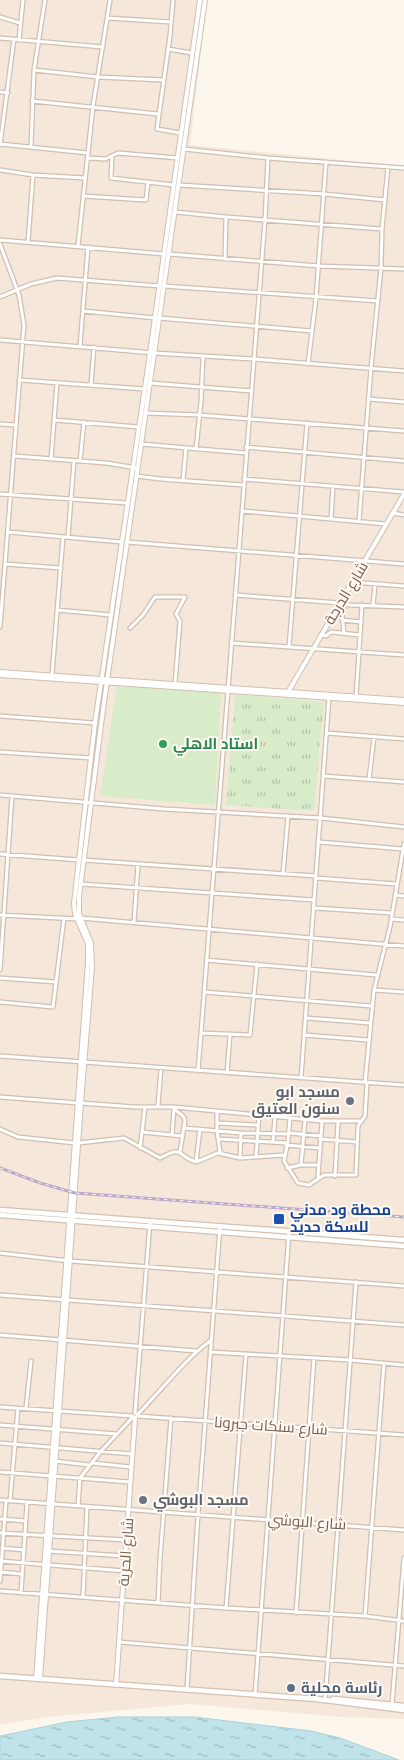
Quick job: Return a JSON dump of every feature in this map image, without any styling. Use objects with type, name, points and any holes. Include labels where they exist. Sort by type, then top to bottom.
[{"type":"main road","points":[[0,1210],[71,1218]]},
{"type":"main road","points":[[0,1215],[71,1218],[220,1229],[404,1246]]},
{"type":"main road","points":[[289,1235],[404,1240]]},
{"type":"main road","points":[[0,1676],[404,1706]]},
{"type":"main road","points":[[325,1699],[404,1710]]},
{"type":"street","points":[[19,40],[23,0]]},
{"type":"street","points":[[31,147],[34,70],[45,0]]},
{"type":"street","points":[[78,246],[93,106],[110,0]]},
{"type":"street","points":[[173,0],[172,22],[157,129],[180,133]]},
{"type":"street","points":[[88,803],[91,758],[101,681],[136,476],[139,427],[179,185],[180,133],[200,0]]},
{"type":"street","points":[[167,254],[174,185],[184,150],[205,0]]},
{"type":"street","points":[[0,18],[20,23]]},
{"type":"street","points":[[106,18],[172,22]]},
{"type":"street","points":[[0,38],[103,47]]},
{"type":"street","points":[[14,39],[0,144],[88,153]]},
{"type":"street","points":[[168,49],[192,53]]},
{"type":"street","points":[[34,70],[98,77],[163,80]]},
{"type":"street","points":[[0,92],[8,93]]},
{"type":"street","points":[[32,101],[158,114]]},
{"type":"street","points":[[184,150],[404,168]]},
{"type":"street","points":[[88,158],[105,159],[118,153],[180,159]]},
{"type":"street","points":[[112,156],[110,177],[174,185]]},
{"type":"street","points":[[198,1071],[265,220],[268,158]]},
{"type":"street","points":[[308,364],[316,298],[326,162]]},
{"type":"street","points":[[359,521],[388,166]]},
{"type":"street","points":[[0,170],[33,175],[85,178]]},
{"type":"street","points":[[28,242],[33,175]]},
{"type":"street","points":[[83,196],[146,200],[148,183]]},
{"type":"street","points":[[179,185],[324,194],[386,200]]},
{"type":"street","points":[[175,212],[382,229]]},
{"type":"street","points":[[225,259],[226,217]]},
{"type":"street","points":[[0,240],[261,262],[404,269]]},
{"type":"street","points":[[0,244],[17,290],[24,319],[0,627]]},
{"type":"street","points":[[80,346],[88,247]]},
{"type":"street","points":[[0,297],[45,279],[57,278],[378,301]]},
{"type":"street","points":[[83,311],[312,330]]},
{"type":"street","points":[[0,340],[404,371]]},
{"type":"street","points":[[91,385],[94,347]]},
{"type":"street","points":[[38,1679],[82,1062],[93,958],[90,938],[79,919],[74,903],[107,681],[125,542],[127,504],[141,444],[150,383],[152,353]]},
{"type":"street","points":[[196,448],[203,356]]},
{"type":"street","points":[[19,380],[145,389]]},
{"type":"street","points":[[51,459],[57,382]]},
{"type":"street","points":[[150,383],[251,391]]},
{"type":"street","points":[[369,399],[404,402]]},
{"type":"street","points":[[145,413],[200,415],[404,432]]},
{"type":"street","points":[[54,420],[139,427]]},
{"type":"street","points":[[80,461],[84,422]]},
{"type":"street","points":[[289,647],[307,423]]},
{"type":"street","points":[[0,424],[16,425]]},
{"type":"street","points":[[141,444],[246,453]]},
{"type":"street","points":[[246,447],[404,461]]},
{"type":"street","points":[[183,480],[186,448]]},
{"type":"street","points":[[13,456],[74,460],[135,468]]},
{"type":"street","points":[[68,537],[74,460]]},
{"type":"street","points":[[136,476],[243,485]]},
{"type":"street","points":[[244,479],[404,493]]},
{"type":"street","points":[[331,518],[333,486]]},
{"type":"street","name":"شارع الدرجة","points":[[288,693],[312,648],[342,603],[352,582],[404,493]]},
{"type":"street","points":[[0,494],[71,498],[127,504]]},
{"type":"street","points":[[242,511],[386,524]]},
{"type":"street","points":[[392,514],[404,516]]},
{"type":"street","points":[[8,532],[182,548],[296,554],[404,564]]},
{"type":"street","points":[[52,675],[63,537]]},
{"type":"street","points":[[5,564],[60,568]]},
{"type":"street","points":[[352,582],[404,586]]},
{"type":"street","points":[[373,606],[375,584]]},
{"type":"street","points":[[235,595],[404,607]]},
{"type":"street","points":[[130,628],[155,597],[185,597],[176,613],[180,622],[176,684]]},
{"type":"street","points":[[342,603],[344,633]]},
{"type":"street","points":[[356,697],[362,605]]},
{"type":"street","points":[[57,610],[111,615]]},
{"type":"street","points":[[342,620],[361,622]]},
{"type":"street","points":[[321,635],[326,636],[331,632],[360,635]]},
{"type":"street","points":[[231,643],[404,654]]},
{"type":"street","points":[[0,674],[52,675],[101,681]]},
{"type":"street","points":[[0,674],[176,684],[228,689]]},
{"type":"street","points":[[107,681],[404,702]]},
{"type":"street","points":[[330,697],[356,697],[404,702]]},
{"type":"street","points":[[301,1078],[330,697]]},
{"type":"street","points":[[0,716],[95,724]]},
{"type":"street","points":[[327,733],[404,739]]},
{"type":"street","points":[[369,780],[374,737]]},
{"type":"street","points":[[0,752],[91,758]]},
{"type":"street","points":[[323,776],[404,782]]},
{"type":"street","points":[[0,795],[88,803],[321,818],[404,827]]},
{"type":"street","points":[[0,970],[2,915],[12,796]]},
{"type":"street","points":[[283,874],[288,816]]},
{"type":"street","points":[[290,1118],[284,1161],[296,1180],[302,1184],[309,1185],[324,1175],[356,1175],[358,1126],[365,1116],[371,1006],[376,975],[391,919],[404,846],[319,842]]},
{"type":"street","points":[[0,854],[213,868],[397,884]]},
{"type":"street","points":[[79,919],[81,860]]},
{"type":"street","points":[[134,922],[138,864]]},
{"type":"street","points":[[399,871],[404,871]]},
{"type":"street","points":[[81,884],[314,900]]},
{"type":"street","points":[[395,895],[404,896]]},
{"type":"street","points":[[314,908],[392,913]]},
{"type":"street","points":[[2,915],[134,922],[404,946]]},
{"type":"street","points":[[0,1002],[53,1007],[64,918]]},
{"type":"street","points":[[391,919],[404,920]]},
{"type":"street","points":[[206,960],[376,975]]},
{"type":"street","points":[[201,1033],[250,1035],[257,964]]},
{"type":"street","points":[[0,978],[56,982]]},
{"type":"street","points":[[374,990],[404,992]]},
{"type":"street","points":[[204,992],[371,1006]]},
{"type":"street","points":[[305,1018],[370,1023]]},
{"type":"street","points":[[227,1072],[230,1035]]},
{"type":"street","points":[[304,1035],[368,1040]]},
{"type":"street","points":[[0,1056],[404,1085]]},
{"type":"street","points":[[158,1106],[161,1068]]},
{"type":"street","points":[[0,1097],[145,1107],[158,1106],[305,1120],[362,1121]]},
{"type":"street","points":[[140,1148],[145,1107]]},
{"type":"street","points":[[174,1108],[184,1118],[180,1152]]},
{"type":"street","points":[[172,1135],[174,1108]]},
{"type":"street","points":[[217,1112],[220,1152]]},
{"type":"street","points":[[256,1157],[259,1115]]},
{"type":"street","points":[[273,1142],[275,1117]]},
{"type":"street","points":[[301,1165],[305,1120]]},
{"type":"street","points":[[318,1178],[322,1121]]},
{"type":"street","points":[[335,1176],[338,1122]]},
{"type":"street","points":[[217,1123],[258,1126]]},
{"type":"street","points":[[184,1128],[241,1133],[304,1134],[337,1141],[357,1142]]},
{"type":"street","points":[[0,1129],[24,1138],[76,1143],[122,1137],[160,1158],[171,1152],[180,1152],[193,1162],[220,1152],[240,1158],[284,1155]]},
{"type":"street","points":[[196,1162],[200,1129]]},
{"type":"street","points":[[142,1132],[182,1136]]},
{"type":"street","points":[[240,1158],[241,1133]]},
{"type":"street","points":[[218,1139],[273,1142],[319,1148]]},
{"type":"street","points":[[287,1168],[301,1165],[318,1165]]},
{"type":"street","points":[[135,1416],[150,1224]]},
{"type":"street","points":[[186,1690],[220,1229]]},
{"type":"street","points":[[254,1695],[289,1235]]},
{"type":"street","points":[[0,1253],[404,1286]]},
{"type":"street","points":[[325,1699],[356,1282]]},
{"type":"street","points":[[0,1295],[404,1325]]},
{"type":"street","points":[[0,1335],[196,1351]]},
{"type":"street","points":[[78,1506],[80,1478],[102,1450],[196,1351],[211,1340]]},
{"type":"street","points":[[210,1352],[404,1365]]},
{"type":"street","points":[[226,1608],[246,1354]]},
{"type":"street","points":[[296,1613],[314,1358]]},
{"type":"street","points":[[26,1408],[31,1361]]},
{"type":"street","points":[[365,1616],[384,1364]]},
{"type":"street","name":"شارع سنكات جبرونا","points":[[0,1407],[404,1435]]},
{"type":"street","points":[[0,1581],[2,1520],[8,1501],[12,1473],[18,1408]]},
{"type":"street","name":"شارع الحرية","points":[[116,1685],[135,1416]]},
{"type":"street","points":[[158,1603],[171,1418]]},
{"type":"street","points":[[0,1425],[117,1434]]},
{"type":"street","points":[[0,1443],[132,1454]]},
{"type":"street","points":[[52,1477],[55,1461],[54,1447]]},
{"type":"street","points":[[55,1461],[131,1467]]},
{"type":"street","points":[[0,1472],[130,1482]]},
{"type":"street","name":"شارع البوشي","points":[[0,1500],[404,1530]]},
{"type":"street","points":[[20,1593],[27,1503]]},
{"type":"street","points":[[83,1597],[87,1507]]},
{"type":"street","points":[[2,1520],[26,1521]]},
{"type":"street","points":[[2,1533],[127,1540]]},
{"type":"street","points":[[45,1565],[48,1537]]},
{"type":"street","points":[[1,1547],[24,1550]]},
{"type":"street","points":[[48,1550],[126,1556]]},
{"type":"street","points":[[392,1704],[404,1558]]},
{"type":"street","points":[[1,1561],[125,1571]]},
{"type":"street","points":[[0,1572],[22,1574]]},
{"type":"street","points":[[0,1591],[404,1620]]},
{"type":"street","points":[[119,1642],[258,1652],[404,1666]]},
{"type":"shaded area","points":[[0,0],[207,0],[190,145],[404,166],[404,1719],[341,1717],[190,1704],[47,1717],[0,1725]]},
{"type":"green space","name":"استاد الاهلي","points":[[117,686],[221,693],[215,805],[100,796]]},
{"type":"green space","points":[[235,694],[324,702],[314,811],[226,805]]},
{"type":"water","points":[[118,1717],[194,1717],[311,1731],[340,1738],[399,1760],[0,1760],[0,1736],[67,1722]]},
{"type":"railway","points":[[0,1168],[40,1183],[75,1193],[404,1217]]},
{"type":"place","name":"استاد الاهلي","points":[[163,744]]},
{"type":"place","name":"مسجد ابو سنون العتيق","points":[[350,1101]]},
{"type":"place","name":"محطة ود مدني للسكة حديد","points":[[279,1219]]},
{"type":"place","name":"مسجد البوشي","points":[[143,1500]]},
{"type":"place","name":"رئاسة محلية","points":[[291,1688]]}]
